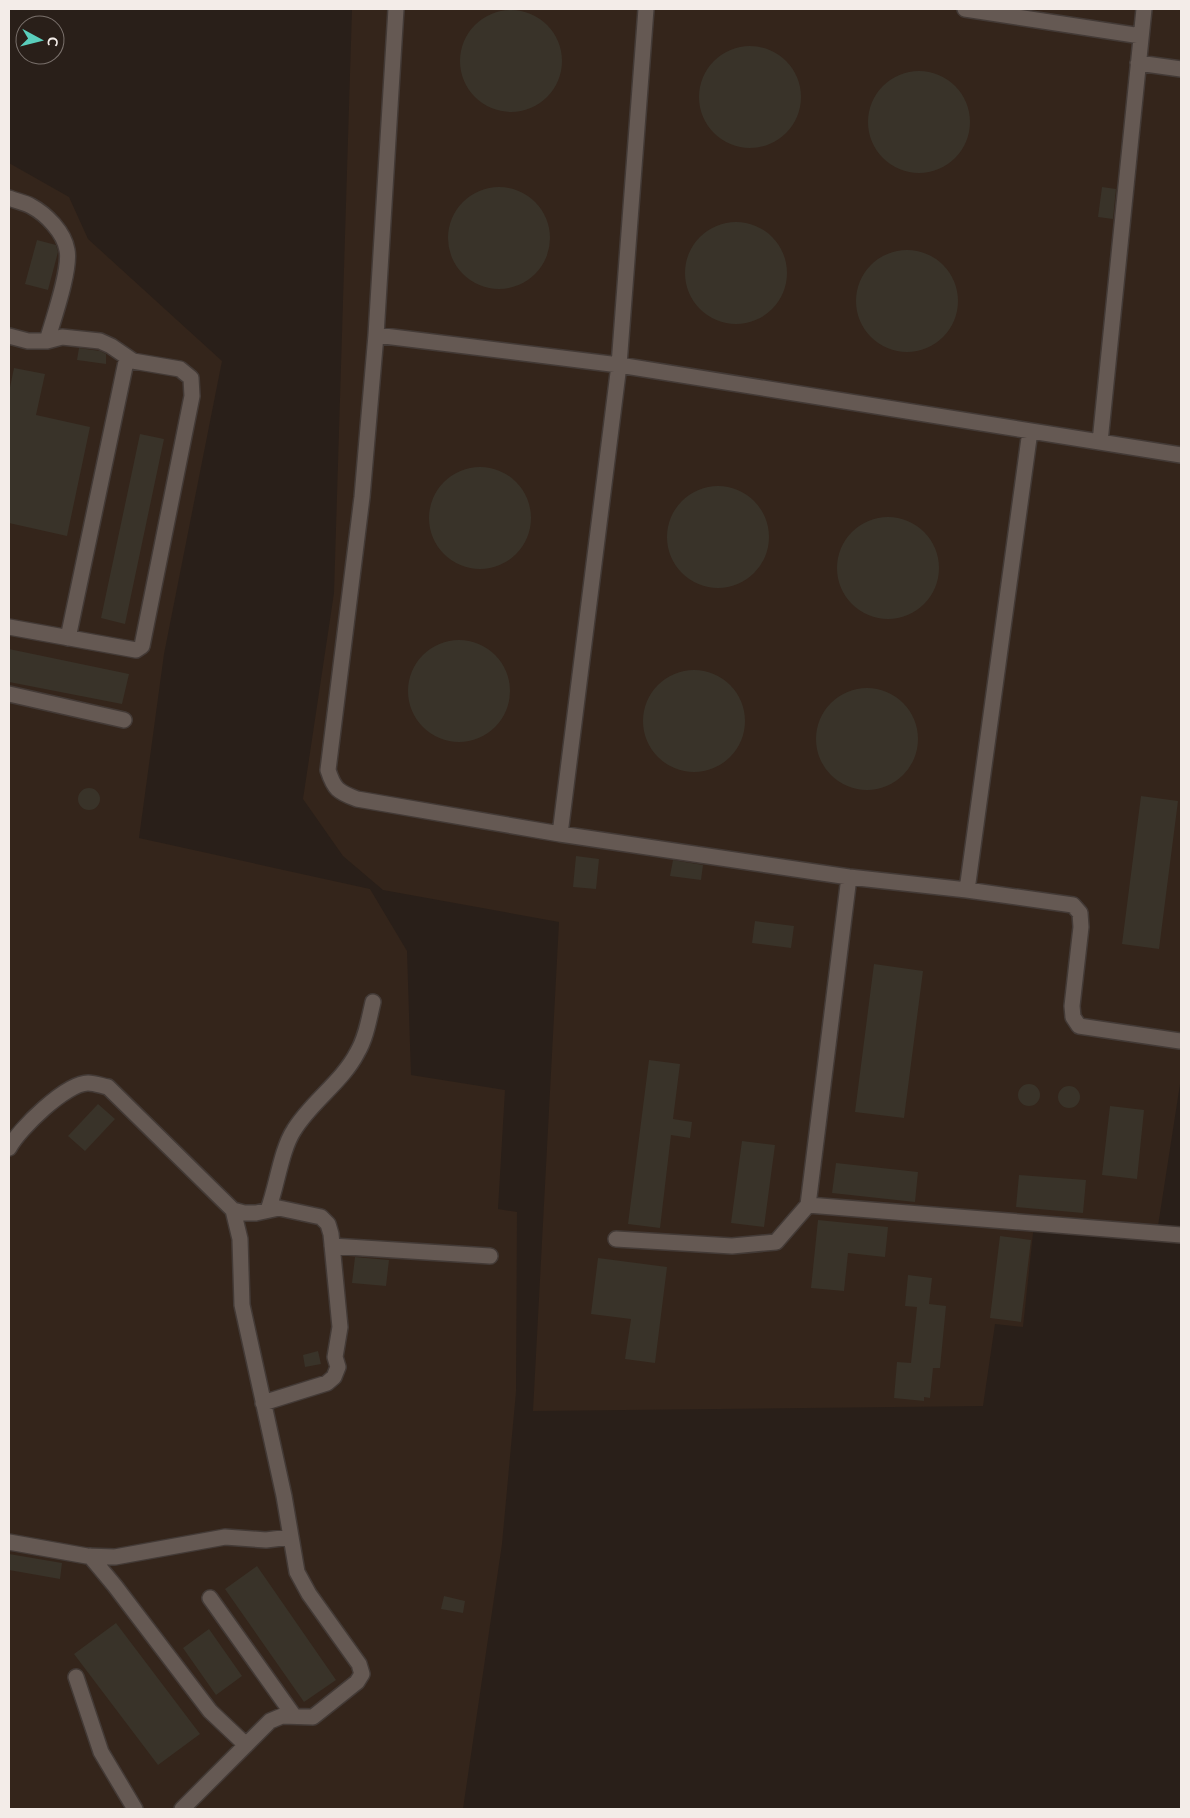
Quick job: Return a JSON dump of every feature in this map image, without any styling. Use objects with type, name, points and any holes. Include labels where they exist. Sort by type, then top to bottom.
[{"type":"lane","points":[[396,9],[376,335],[362,497],[328,770],[333,786],[342,794],[357,799],[560,834],[849,877],[968,890],[1073,905],[1080,913],[1081,927],[1072,1006],[1073,1017],[1079,1026],[1180,1042]]},
{"type":"lane","points":[[560,834],[619,365],[646,9]]},
{"type":"lane","points":[[965,9],[1141,36]]},
{"type":"lane","points":[[1100,442],[1144,9]]},
{"type":"lane","points":[[1138,63],[1181,69]]},
{"type":"lane","points":[[9,198],[30,205],[44,215],[61,234],[68,250],[66,270],[47,341]]},
{"type":"lane","points":[[376,335],[619,365],[1178,454]]},
{"type":"lane","points":[[9,336],[28,340],[47,341],[62,337],[100,341],[133,362],[180,369],[191,378],[192,396],[142,646],[136,650],[9,626]]},
{"type":"lane","points":[[68,638],[127,357]]},
{"type":"lane","points":[[968,890],[1030,431]]},
{"type":"lane","points":[[9,694],[124,720]]},
{"type":"lane","points":[[616,1239],[732,1246],[776,1242],[808,1205],[849,877]]},
{"type":"lane","points":[[268,1210],[293,1130],[357,1053],[373,1002]]},
{"type":"lane","points":[[10,1143],[45,1108],[70,1089],[88,1083],[108,1087],[233,1210],[244,1213],[256,1213],[279,1208],[321,1217],[328,1224],[340,1327],[335,1357],[338,1367],[334,1377],[327,1383],[263,1403]]},
{"type":"lane","points":[[808,1205],[1181,1235]]},
{"type":"lane","points":[[182,1809],[270,1721],[282,1716],[313,1717],[357,1682],[362,1674],[359,1664],[309,1594],[296,1572],[284,1496],[242,1304],[240,1239],[233,1210]]},
{"type":"lane","points":[[332,1246],[490,1256]]},
{"type":"lane","points":[[9,1542],[90,1556],[115,1557],[225,1537],[266,1540],[290,1537]]},
{"type":"lane","points":[[90,1556],[210,1711],[246,1745]]},
{"type":"lane","points":[[210,1598],[294,1716]]},
{"type":"lane","points":[[76,1677],[101,1752],[135,1809]]},
{"type":"shaded area","points":[[352,9],[1181,9],[1181,1078],[1158,1226],[1035,1215],[1023,1327],[995,1324],[983,1406],[533,1411],[559,922],[383,890],[343,856],[303,799],[334,593]]},
{"type":"shaded area","points":[[9,163],[69,197],[88,239],[222,361],[164,654],[139,838],[370,889],[407,951],[411,1075],[505,1090],[498,1209],[517,1212],[516,1392],[502,1544],[463,1809],[9,1809]]},
{"type":"building","points":[[511,10],[531,14],[547,25],[558,41],[562,61],[558,81],[547,97],[531,108],[511,112],[491,108],[475,97],[464,81],[460,61],[464,41],[475,25],[491,14]]},
{"type":"building","points":[[750,46],[770,50],[786,61],[797,77],[801,97],[797,117],[786,133],[770,144],[750,148],[730,144],[714,133],[703,117],[699,97],[703,77],[714,61],[730,50]]},
{"type":"building","points":[[919,71],[939,75],[955,86],[966,102],[970,122],[966,142],[955,158],[939,169],[919,173],[899,169],[883,158],[872,142],[868,122],[872,102],[883,86],[899,75]]},
{"type":"building","points":[[499,187],[509,188],[528,195],[542,209],[549,228],[549,248],[542,267],[528,281],[509,288],[499,289],[489,288],[470,281],[456,267],[449,248],[448,238],[449,228],[456,209],[470,195],[489,188]]},
{"type":"building","points":[[1102,187],[1116,189],[1113,219],[1098,217]]},
{"type":"building","points":[[736,222],[746,223],[765,230],[779,244],[786,263],[786,283],[779,302],[765,316],[746,323],[736,324],[726,323],[707,316],[693,302],[686,283],[685,273],[686,263],[693,244],[707,230],[726,223]]},
{"type":"building","points":[[37,240],[56,245],[58,252],[48,290],[25,284]]},
{"type":"building","points":[[907,250],[917,251],[936,258],[950,272],[957,291],[957,311],[950,330],[936,344],[917,351],[907,352],[897,351],[878,344],[864,330],[857,311],[856,301],[857,291],[864,272],[878,258],[897,251]]},
{"type":"building","points":[[79,348],[100,351],[106,354],[106,364],[77,360]]},
{"type":"building","points":[[14,368],[45,374],[36,415],[90,427],[67,536],[9,523],[9,392]]},
{"type":"building","points":[[140,434],[164,439],[125,624],[101,618]]},
{"type":"building","points":[[480,467],[500,471],[516,482],[527,498],[531,518],[527,538],[516,554],[500,565],[480,569],[460,565],[444,554],[433,538],[429,518],[433,498],[444,482],[460,471]]},
{"type":"building","points":[[718,486],[738,490],[754,501],[765,517],[769,537],[765,557],[754,573],[738,584],[718,588],[698,584],[682,573],[671,557],[667,537],[671,517],[682,501],[698,490]]},
{"type":"building","points":[[888,517],[908,521],[924,532],[935,548],[939,568],[935,588],[924,604],[908,615],[888,619],[868,615],[852,604],[841,588],[837,568],[841,548],[852,532],[868,521]]},
{"type":"building","points":[[459,640],[479,644],[495,655],[506,671],[510,691],[506,711],[495,727],[479,738],[459,742],[439,738],[423,727],[412,711],[408,691],[412,671],[423,655],[439,644]]},
{"type":"building","points":[[9,649],[129,674],[122,704],[9,682]]},
{"type":"building","points":[[694,670],[704,671],[723,678],[737,692],[744,711],[744,731],[737,750],[723,764],[704,771],[694,772],[684,771],[665,764],[651,750],[644,731],[643,721],[644,711],[651,692],[665,678],[684,671]]},
{"type":"building","points":[[867,688],[887,692],[903,703],[914,719],[918,739],[914,759],[903,775],[887,786],[867,790],[847,786],[831,775],[820,759],[816,739],[820,719],[831,703],[847,692]]},
{"type":"building","points":[[89,788],[97,791],[100,799],[97,807],[89,810],[81,807],[78,799],[81,791]]},
{"type":"building","points":[[1141,796],[1178,801],[1159,949],[1122,944]]},
{"type":"building","points":[[576,856],[599,859],[596,889],[573,887]]},
{"type":"building","points":[[673,860],[703,865],[701,880],[670,876]]},
{"type":"building","points":[[755,921],[794,926],[791,948],[752,943]]},
{"type":"building","points":[[874,964],[923,971],[904,1118],[855,1112]]},
{"type":"building","points":[[649,1060],[680,1064],[673,1119],[692,1122],[690,1138],[671,1135],[660,1228],[628,1224]]},
{"type":"building","points":[[1029,1084],[1037,1087],[1040,1095],[1037,1103],[1029,1106],[1021,1103],[1018,1095],[1021,1087]]},
{"type":"building","points":[[1069,1086],[1077,1089],[1080,1097],[1077,1105],[1069,1108],[1061,1105],[1058,1097],[1061,1089]]},
{"type":"building","points":[[98,1104],[115,1119],[85,1151],[68,1136]]},
{"type":"building","points":[[1110,1106],[1144,1110],[1137,1179],[1102,1175]]},
{"type":"building","points":[[742,1141],[775,1145],[764,1227],[731,1223]]},
{"type":"building","points":[[836,1163],[918,1172],[915,1202],[832,1193]]},
{"type":"building","points":[[1019,1175],[1086,1180],[1083,1213],[1016,1207]]},
{"type":"building","points":[[818,1220],[888,1227],[885,1257],[848,1253],[844,1291],[811,1288]]},
{"type":"building","points":[[1000,1236],[1031,1240],[1021,1322],[990,1318]]},
{"type":"building","points":[[355,1257],[389,1260],[386,1286],[352,1283]]},
{"type":"building","points":[[598,1258],[667,1267],[655,1363],[625,1359],[631,1319],[591,1314]]},
{"type":"building","points":[[908,1275],[932,1278],[929,1304],[946,1306],[940,1368],[933,1368],[930,1398],[924,1397],[924,1401],[894,1398],[897,1362],[911,1363],[917,1307],[905,1306]]},
{"type":"building","points":[[318,1351],[321,1364],[305,1367],[303,1355]]},
{"type":"building","points":[[9,1554],[62,1563],[60,1579],[9,1570]]},
{"type":"building","points":[[257,1566],[336,1680],[304,1702],[225,1589]]},
{"type":"building","points":[[444,1596],[465,1601],[463,1613],[441,1609]]},
{"type":"building","points":[[116,1623],[200,1734],[158,1765],[74,1654]]},
{"type":"building","points":[[209,1629],[242,1676],[216,1695],[183,1648]]}]
